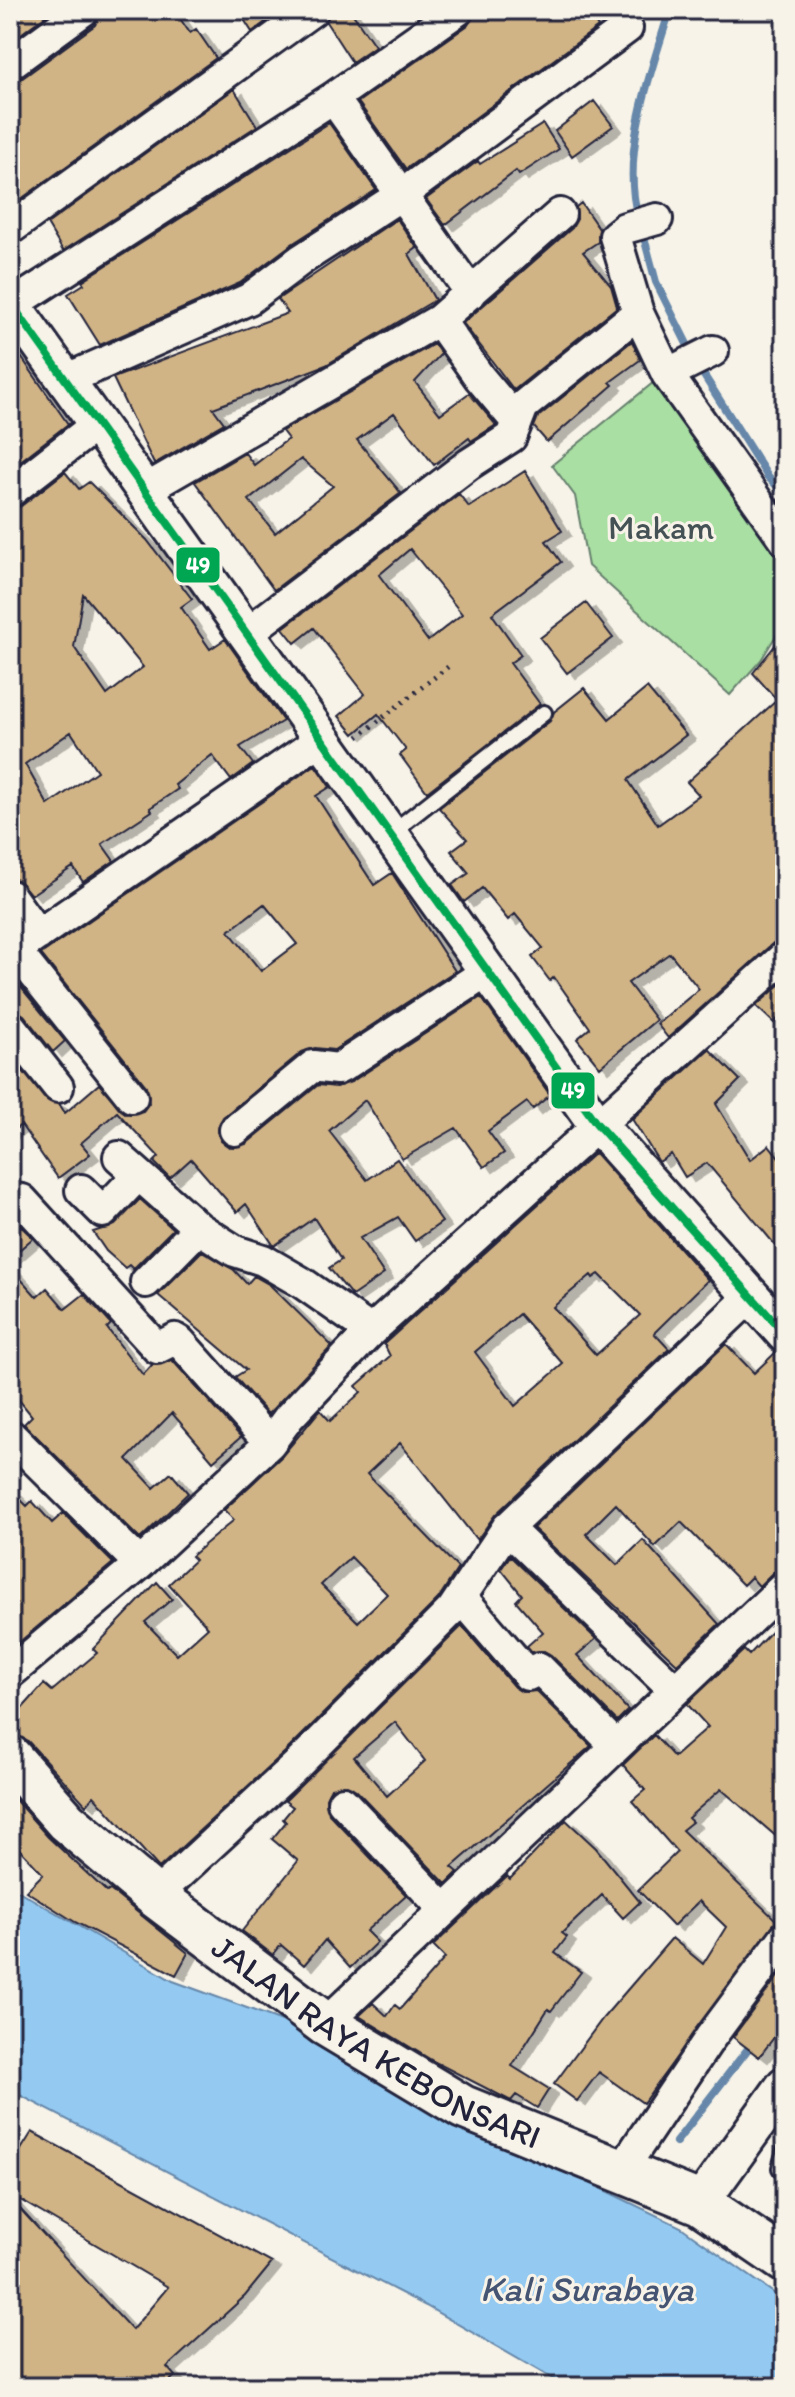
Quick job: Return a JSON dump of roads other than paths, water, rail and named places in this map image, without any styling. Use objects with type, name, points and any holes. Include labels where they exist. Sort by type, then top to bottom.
[{"type":"main road","name":"JALAN RAYA KEBONSARI","points":[[10,1757],[66,1821],[155,1896],[325,2024],[463,2107],[700,2203],[785,2261]]},
{"type":"street","points":[[10,64],[84,10]]},
{"type":"street","points":[[10,229],[313,10]]},
{"type":"street","points":[[458,10],[333,98],[11,304],[247,633],[387,836],[596,1123],[785,1334]]},
{"type":"street","points":[[65,380],[227,312],[404,193],[627,28]]},
{"type":"street","points":[[333,98],[404,193],[471,293]]},
{"type":"street","points":[[143,491],[439,320],[560,214]]},
{"type":"street","points":[[641,223],[615,236],[638,313],[688,363],[785,540]]},
{"type":"street","points":[[247,633],[469,464],[511,437],[523,406],[638,313]]},
{"type":"street","points":[[439,320],[480,378],[517,422]]},
{"type":"street","points":[[10,492],[96,425]]},
{"type":"street","points":[[21,946],[326,748]]},
{"type":"street","points":[[10,896],[21,946],[132,1097]]},
{"type":"street","points":[[10,1673],[140,1564],[270,1443],[289,1417],[371,1331],[596,1123],[785,956]]},
{"type":"street","points":[[235,1130],[313,1066],[337,1069],[343,1066],[485,973]]},
{"type":"street","points":[[10,1026],[58,1087]]},
{"type":"street","points":[[81,1190],[103,1212],[138,1168],[199,1228],[235,1251],[263,1260],[301,1282],[371,1331]]},
{"type":"street","points":[[10,1198],[22,1200],[157,1348],[175,1339],[180,1342],[270,1443]]},
{"type":"street","points":[[146,1282],[199,1228]]},
{"type":"street","points":[[155,1896],[297,1765],[452,1610],[507,1528],[751,1296]]},
{"type":"street","points":[[10,1435],[140,1564]]},
{"type":"street","points":[[507,1528],[675,1690]]},
{"type":"street","points":[[325,2024],[443,1908],[785,1586]]},
{"type":"street","points":[[461,1597],[528,1675],[539,1668],[616,1746]]},
{"type":"street","points":[[343,1802],[443,1908]]},
{"type":"street","points":[[621,2171],[710,2038],[785,1937]]},
{"type":"street","points":[[700,2203],[785,2085]]},
{"type":"lane","points":[[387,836],[544,713]]},
{"type":"lane","points":[[785,2150],[780,2168],[785,2175]]},
{"type":"water","name":"Kali Surabaya","points":[[10,1886],[173,1981],[285,2022],[546,2162],[681,2227],[785,2301],[785,2387],[567,2387],[426,2306],[10,2090]]},
{"type":"waterway","points":[[638,217],[633,193],[635,140],[647,86],[670,10]]},
{"type":"waterway","points":[[642,230],[656,282],[692,354]]},
{"type":"waterway","points":[[698,366],[768,477],[785,494]]},
{"type":"waterway","points":[[676,2142],[754,2041]]},
{"type":"park label","name":"Makam","points":[[661,527]]}]
